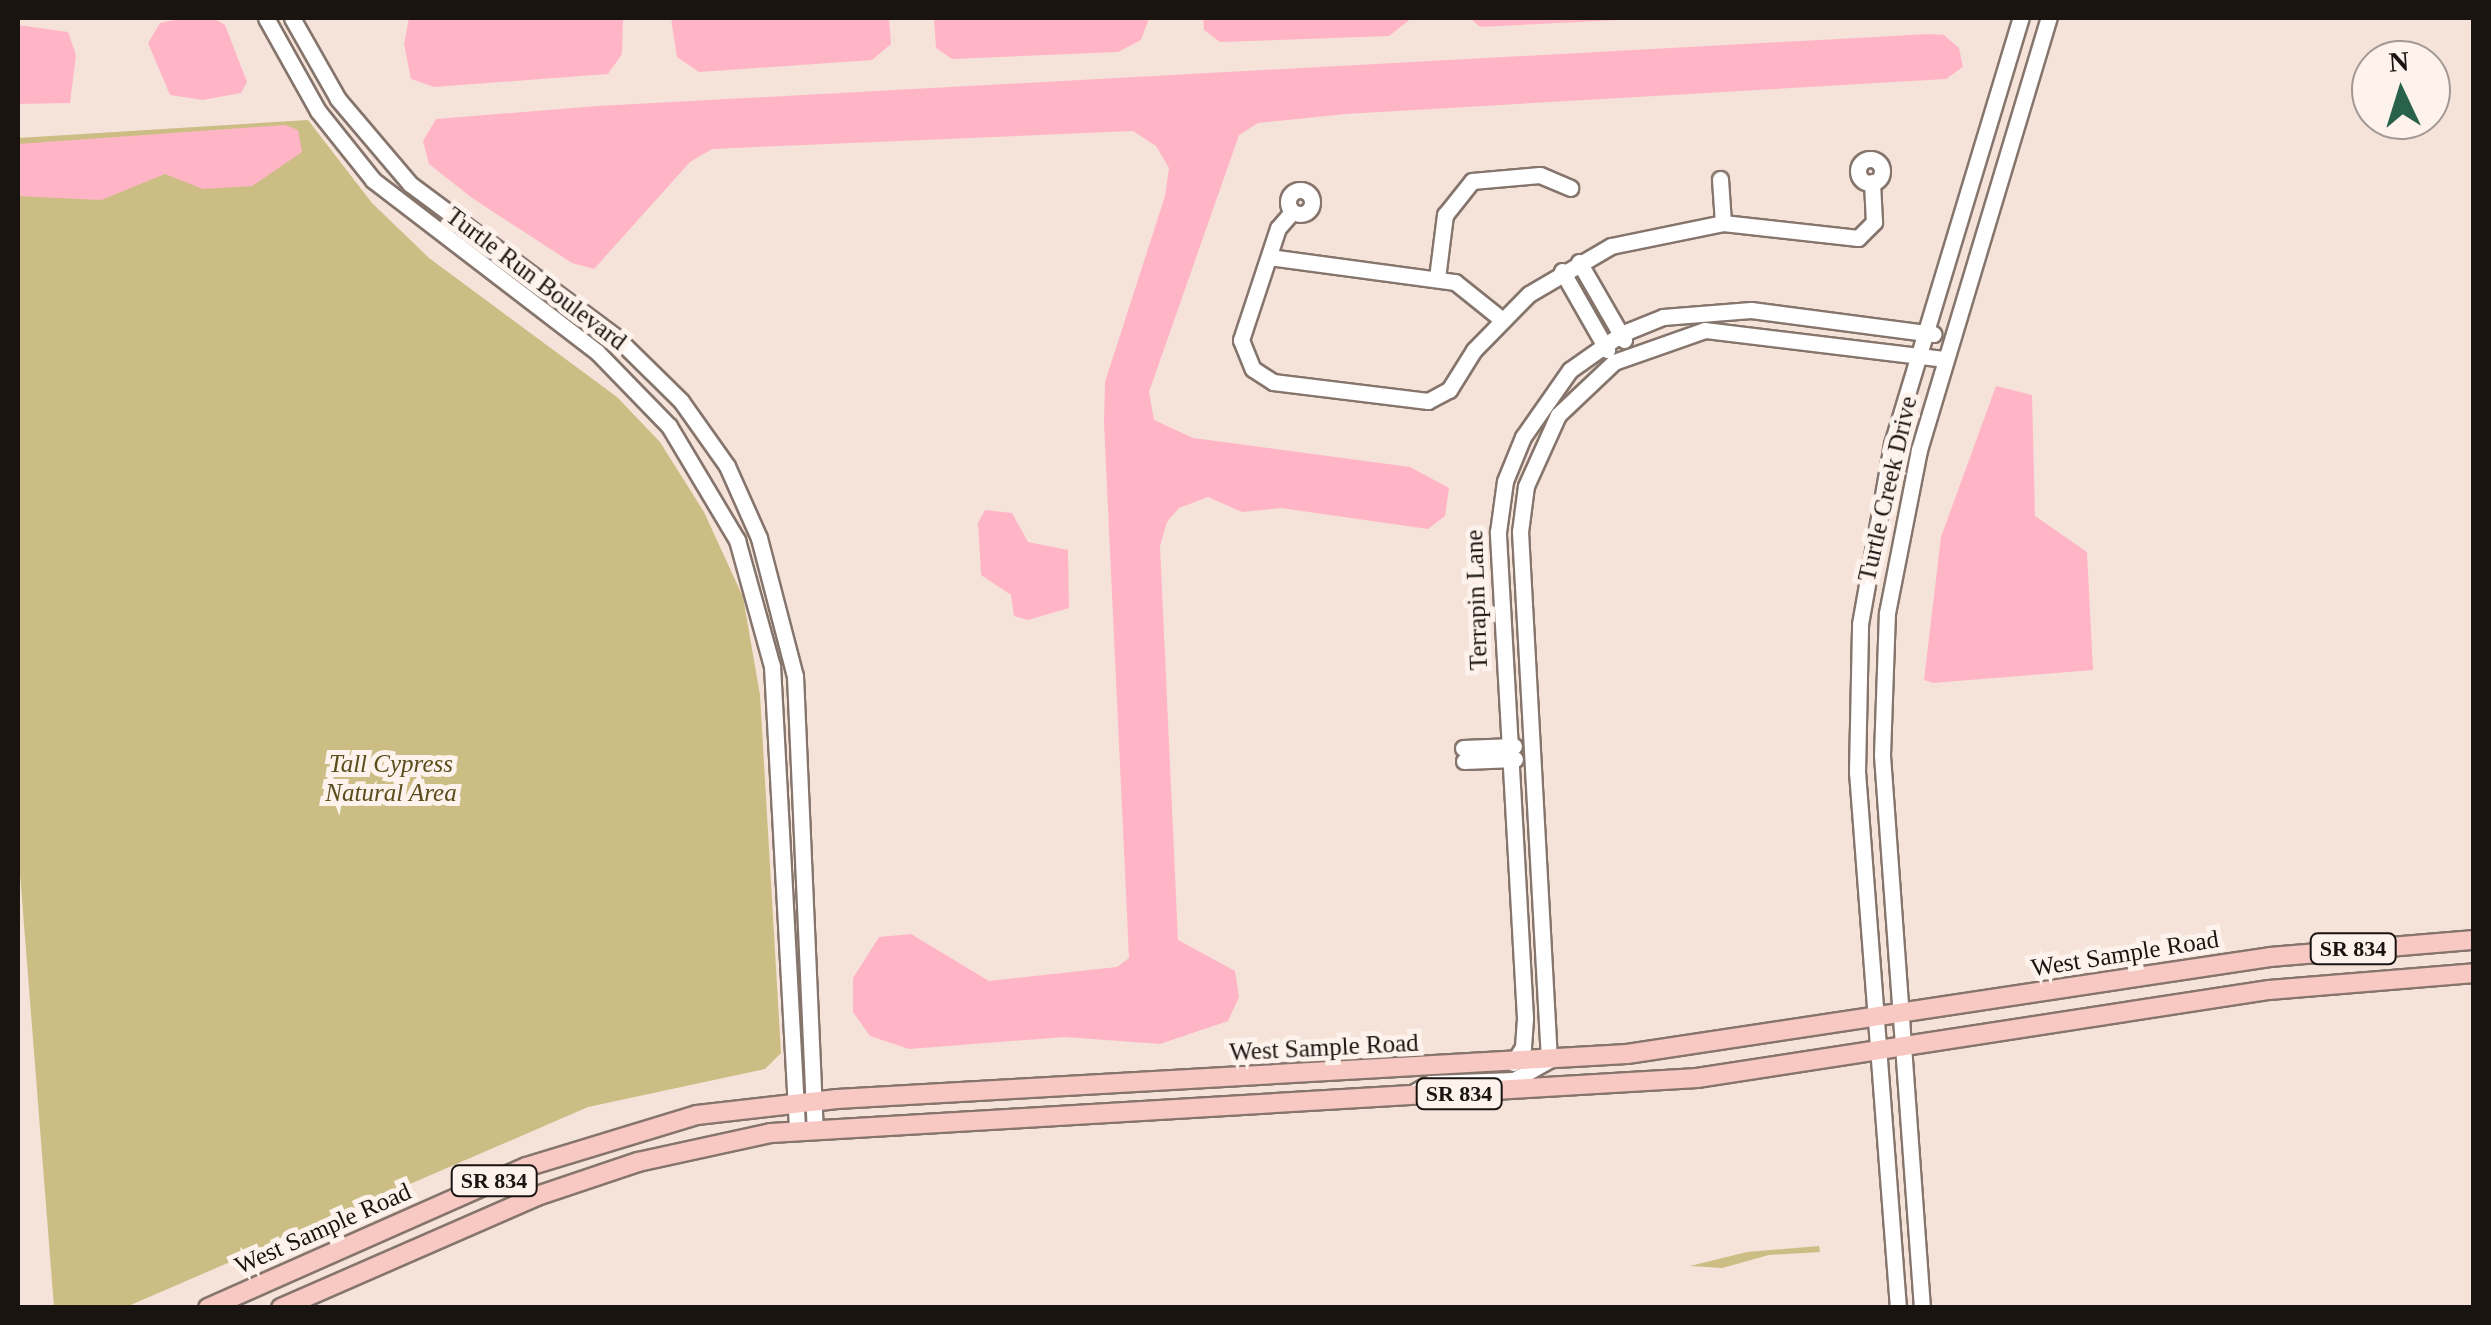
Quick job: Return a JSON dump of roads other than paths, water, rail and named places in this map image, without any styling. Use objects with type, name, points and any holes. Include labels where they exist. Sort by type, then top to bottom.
[{"type":"main road","points":[[2435,942],[2474,931]]},
{"type":"main road","name":"West Sample Road","points":[[208,1308],[526,1167],[679,1120],[805,1101],[1549,1060],[1876,1020],[2205,966],[2474,940]]},
{"type":"main road","name":"SR 834","points":[[282,1308],[571,1185],[710,1143],[806,1130],[1698,1078],[2269,990],[2474,972]]},
{"type":"main road","points":[[1190,1108],[1224,1078]]},
{"type":"street","name":"Turtle Run Boulevard","points":[[266,18],[318,111],[373,180],[597,352],[696,461],[737,540],[772,666],[805,1101]]},
{"type":"street","name":"Turtle Run Boulevard","points":[[292,18],[338,99],[410,184],[617,338],[680,401],[726,466],[759,538],[795,676],[806,1130]]},
{"type":"street","points":[[2021,18],[2046,25]]},
{"type":"street","name":"Turtle Creek Drive","points":[[1898,1308],[1856,720],[1873,532],[1920,357],[2021,18]]},
{"type":"street","name":"Turtle Creek Drive","points":[[1922,1308],[1881,718],[1895,554],[1944,359],[2046,25]]},
{"type":"street","points":[[1437,278],[1445,215],[1472,182],[1540,175],[1570,188]]},
{"type":"street","points":[[1720,179],[1723,223]]},
{"type":"street","points":[[1292,212],[1278,228],[1242,340],[1247,360],[1274,382],[1428,401],[1449,390],[1501,319],[1562,271],[1580,262],[1641,235],[1723,223],[1858,238],[1874,222],[1872,182]]},
{"type":"street","points":[[1269,257],[1437,278],[1477,294],[1501,319]]},
{"type":"street","points":[[1580,262],[1631,352]]},
{"type":"street","points":[[1562,271],[1614,362]]},
{"type":"street","name":"Terrapin Lane","points":[[1513,1063],[1525,1038],[1498,532],[1505,481],[1544,401],[1621,334],[1702,309],[1800,316],[1952,338]]},
{"type":"street","points":[[1736,329],[1752,318],[1800,316]]},
{"type":"street","name":"Terrapin Lane","points":[[1549,1060],[1520,532],[1526,486],[1558,415],[1614,362],[1669,338],[1736,329],[1944,359]]},
{"type":"street","points":[[1873,532],[1886,537],[1895,554]]},
{"type":"street","points":[[1856,720],[1881,718]]},
{"type":"street","points":[[1508,744],[1532,753],[1509,761],[1464,754],[1508,744]]},
{"type":"street","points":[[1405,1097],[1430,1083],[1514,1080],[1549,1060]]},
{"type":"park label","name":"Tall Cypress Natural Area","points":[[391,780]]}]
